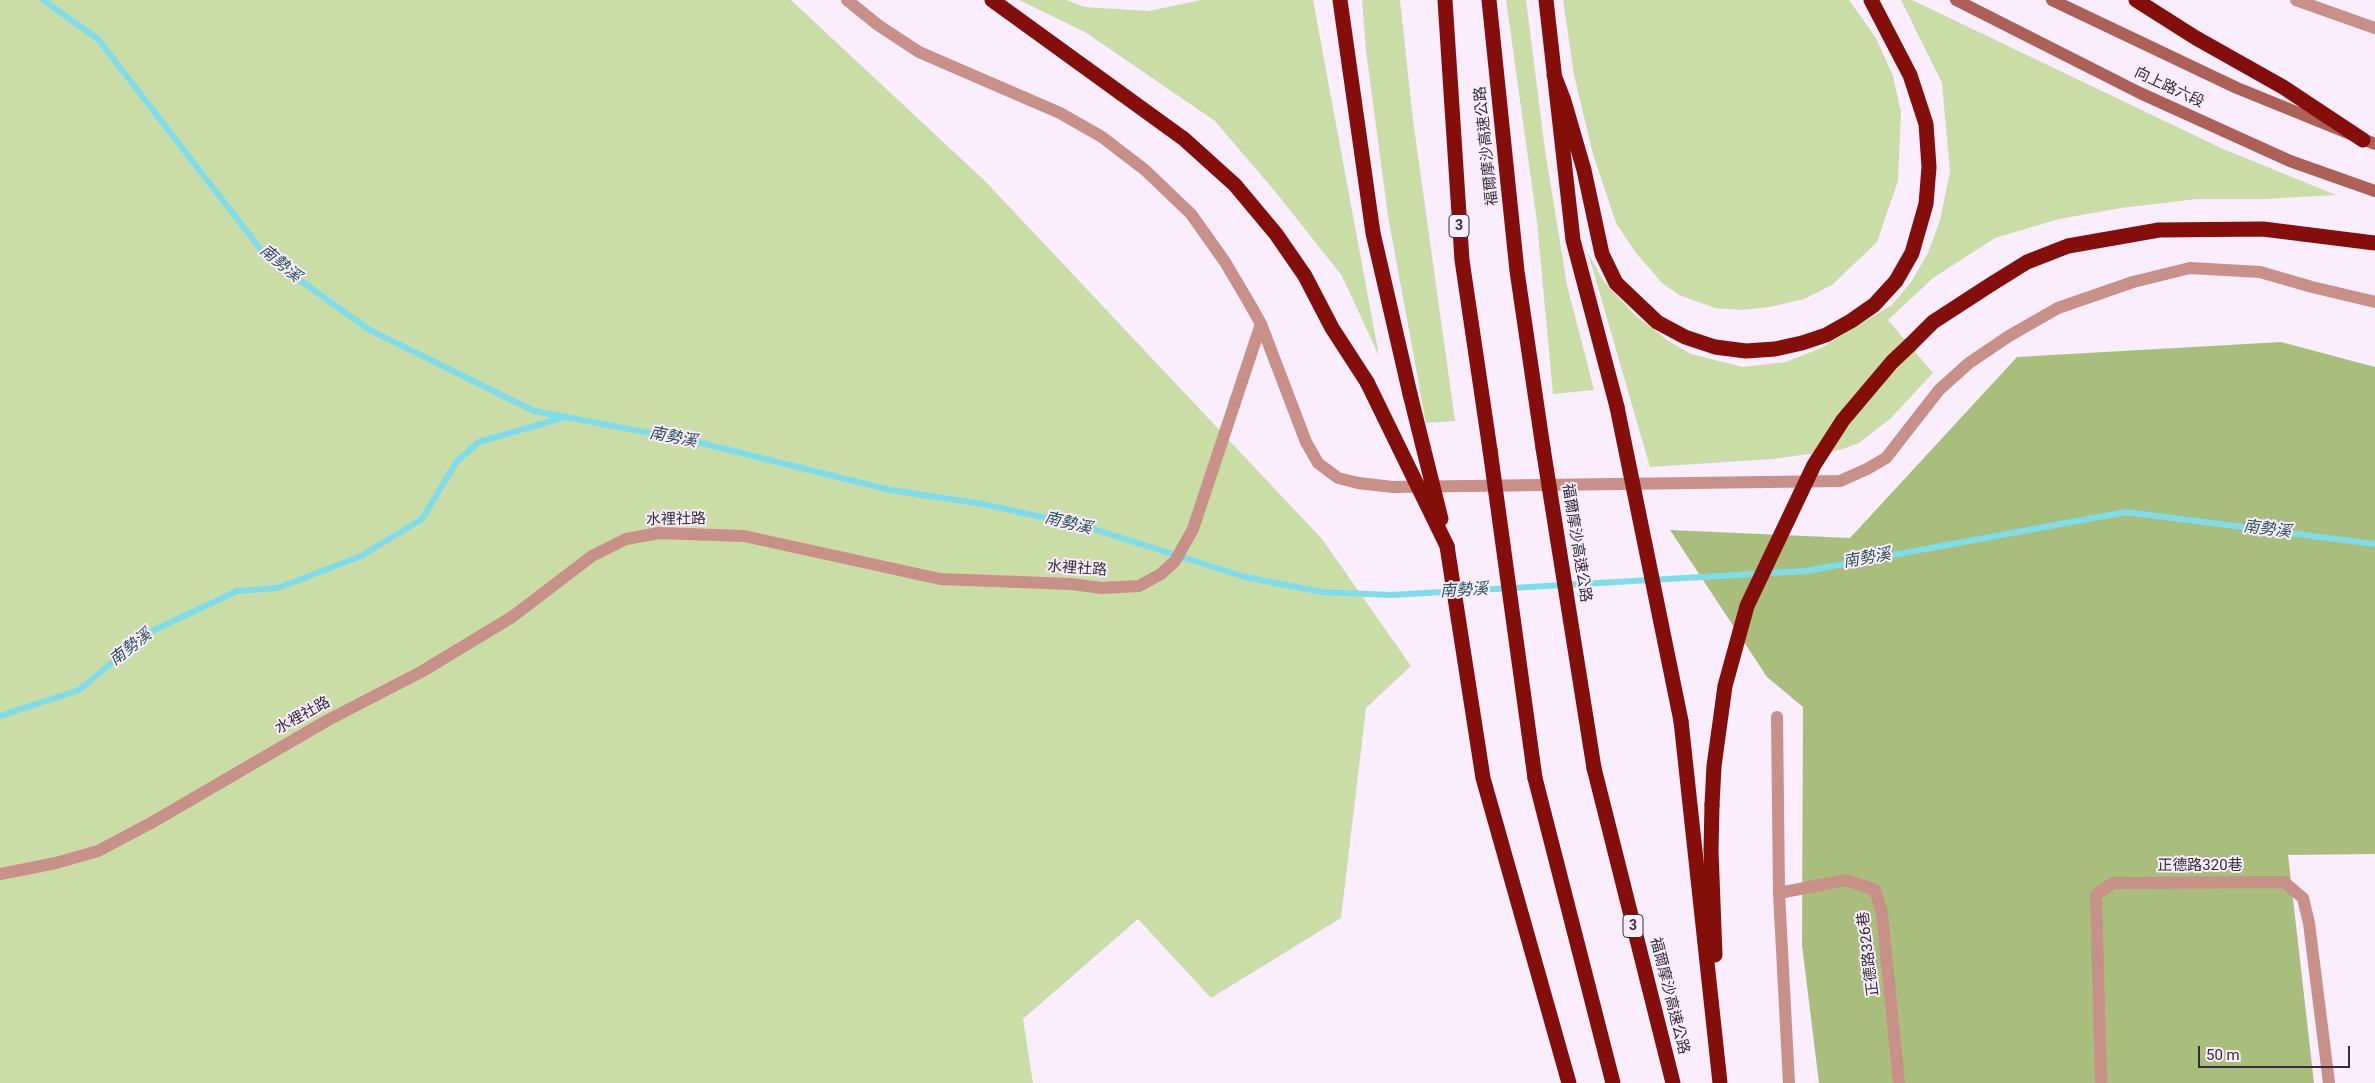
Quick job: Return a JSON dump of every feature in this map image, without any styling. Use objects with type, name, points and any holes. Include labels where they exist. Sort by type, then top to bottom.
[{"type":"highway","points":[[992,0],[1184,139],[1235,185],[1276,234],[1305,276],[1332,328],[1366,382],[1448,546]]},
{"type":"highway","points":[[1340,0],[1373,233],[1410,394],[1448,546],[1483,778],[1569,1083]]},
{"type":"highway","name":"福爾摩沙高速公路","points":[[1445,0],[1462,260],[1535,778],[1613,1083]]},
{"type":"highway","name":"福爾摩沙高速公路","points":[[1489,0],[1517,271],[1594,768],[1673,1083]]},
{"type":"highway","points":[[1546,0],[1573,240],[1618,407],[1680,721],[1720,1083]]},
{"type":"highway","points":[[1554,75],[1564,101],[1584,170],[1602,254],[1616,283],[1657,322],[1685,337],[1715,347],[1746,351],[1775,349],[1802,343],[1826,335],[1851,321],[1874,305],[1896,281],[1912,252],[1926,204],[1929,167],[1926,124],[1910,75],[1871,0]]},
{"type":"highway","points":[[2136,0],[2196,38],[2283,87],[2369,142]]},
{"type":"highway","points":[[1716,1052],[1717,1006],[1710,851],[1714,766],[1724,686],[1747,606],[1814,465],[1844,420],[1892,362],[1933,322],[2028,262],[2068,246],[2159,230],[2263,229],[2375,243]]},
{"type":"main road","name":"向上路六段","points":[[1956,0],[2149,97],[2290,160],[2375,190]]},
{"type":"main road","name":"向上路六段","points":[[2052,0],[2237,88],[2369,142]]},
{"type":"street","points":[[847,0],[878,25],[919,52],[1060,113],[1102,137],[1145,170],[1191,214],[1225,262],[1261,324],[1306,442],[1318,463],[1338,478],[1358,483],[1393,487],[1840,481],[1886,458],[1938,390],[1969,363],[2008,336],[2058,308],[2133,282],[2190,268],[2260,272],[2375,302]]},
{"type":"street","points":[[2296,0],[2375,28]]},
{"type":"street","name":"水裡社路","points":[[0,874],[56,863],[98,851],[151,823],[328,720],[420,672],[512,617],[592,556],[626,540],[659,533],[744,536],[927,577],[1070,584],[1102,588],[1139,586],[1161,574],[1175,561],[1184,549],[1193,529],[1261,324]]},
{"type":"street","points":[[1777,717],[1779,893],[1789,1083]]},
{"type":"street","name":"正德路326巷","points":[[1779,893],[1846,880],[1875,890],[1882,912],[1899,1083]]},
{"type":"street","name":"正德路320巷","points":[[2101,1083],[2096,895],[2114,883],[2284,882],[2302,898],[2310,923],[2329,1083]]},
{"type":"green space","points":[[0,0],[791,0],[986,182],[1322,539],[1411,666],[1366,708],[1341,918],[1211,998],[1138,919],[1023,1019],[1033,1083],[0,1083]]},
{"type":"green space","points":[[1019,0],[1066,0],[1085,7],[1149,11],[1201,0],[1313,0],[1379,356],[1342,276],[1278,195],[1215,121],[1085,32]]},
{"type":"green space","points":[[1362,0],[1400,0],[1413,120],[1455,421],[1426,423],[1388,216],[1366,51]]},
{"type":"green space","points":[[1506,0],[1526,0],[1545,150],[1567,285],[1594,390],[1553,394],[1537,222]]},
{"type":"green space","points":[[1563,0],[1849,0],[1876,38],[1893,76],[1901,112],[1898,181],[1877,242],[1832,285],[1804,299],[1770,307],[1742,310],[1715,308],[1679,295],[1662,283],[1636,253],[1616,223],[1593,154],[1574,75]]},
{"type":"green space","points":[[1901,0],[1912,0],[2221,148],[2336,195],[2265,199],[2197,199],[2121,208],[2059,219],[1995,238],[1933,278],[1888,320],[1933,373],[1891,418],[1859,443],[1840,450],[1772,459],[1650,467],[1588,253],[1604,282],[1635,315],[1667,340],[1691,354],[1743,367],[1786,362],[1821,348],[1892,305],[1911,282],[1928,253],[1940,220],[1950,172],[1942,83]]},
{"type":"green space","points":[[2281,342],[2375,367],[2375,854],[2288,855],[2314,1083],[1819,1083],[1802,945],[1803,707],[1767,677],[1670,530],[1850,538],[2017,357]]},
{"type":"waterway","name":"南勢溪","points":[[43,0],[98,39],[265,255],[368,329],[534,411],[697,442],[890,490],[983,504],[1087,527],[1245,577],[1322,592],[1391,595],[1806,571],[2126,512],[2375,544]]},
{"type":"waterway","name":"南勢溪","points":[[0,716],[79,690],[148,633],[237,591],[278,588],[361,556],[422,519],[457,461],[479,442],[562,418]]}]
